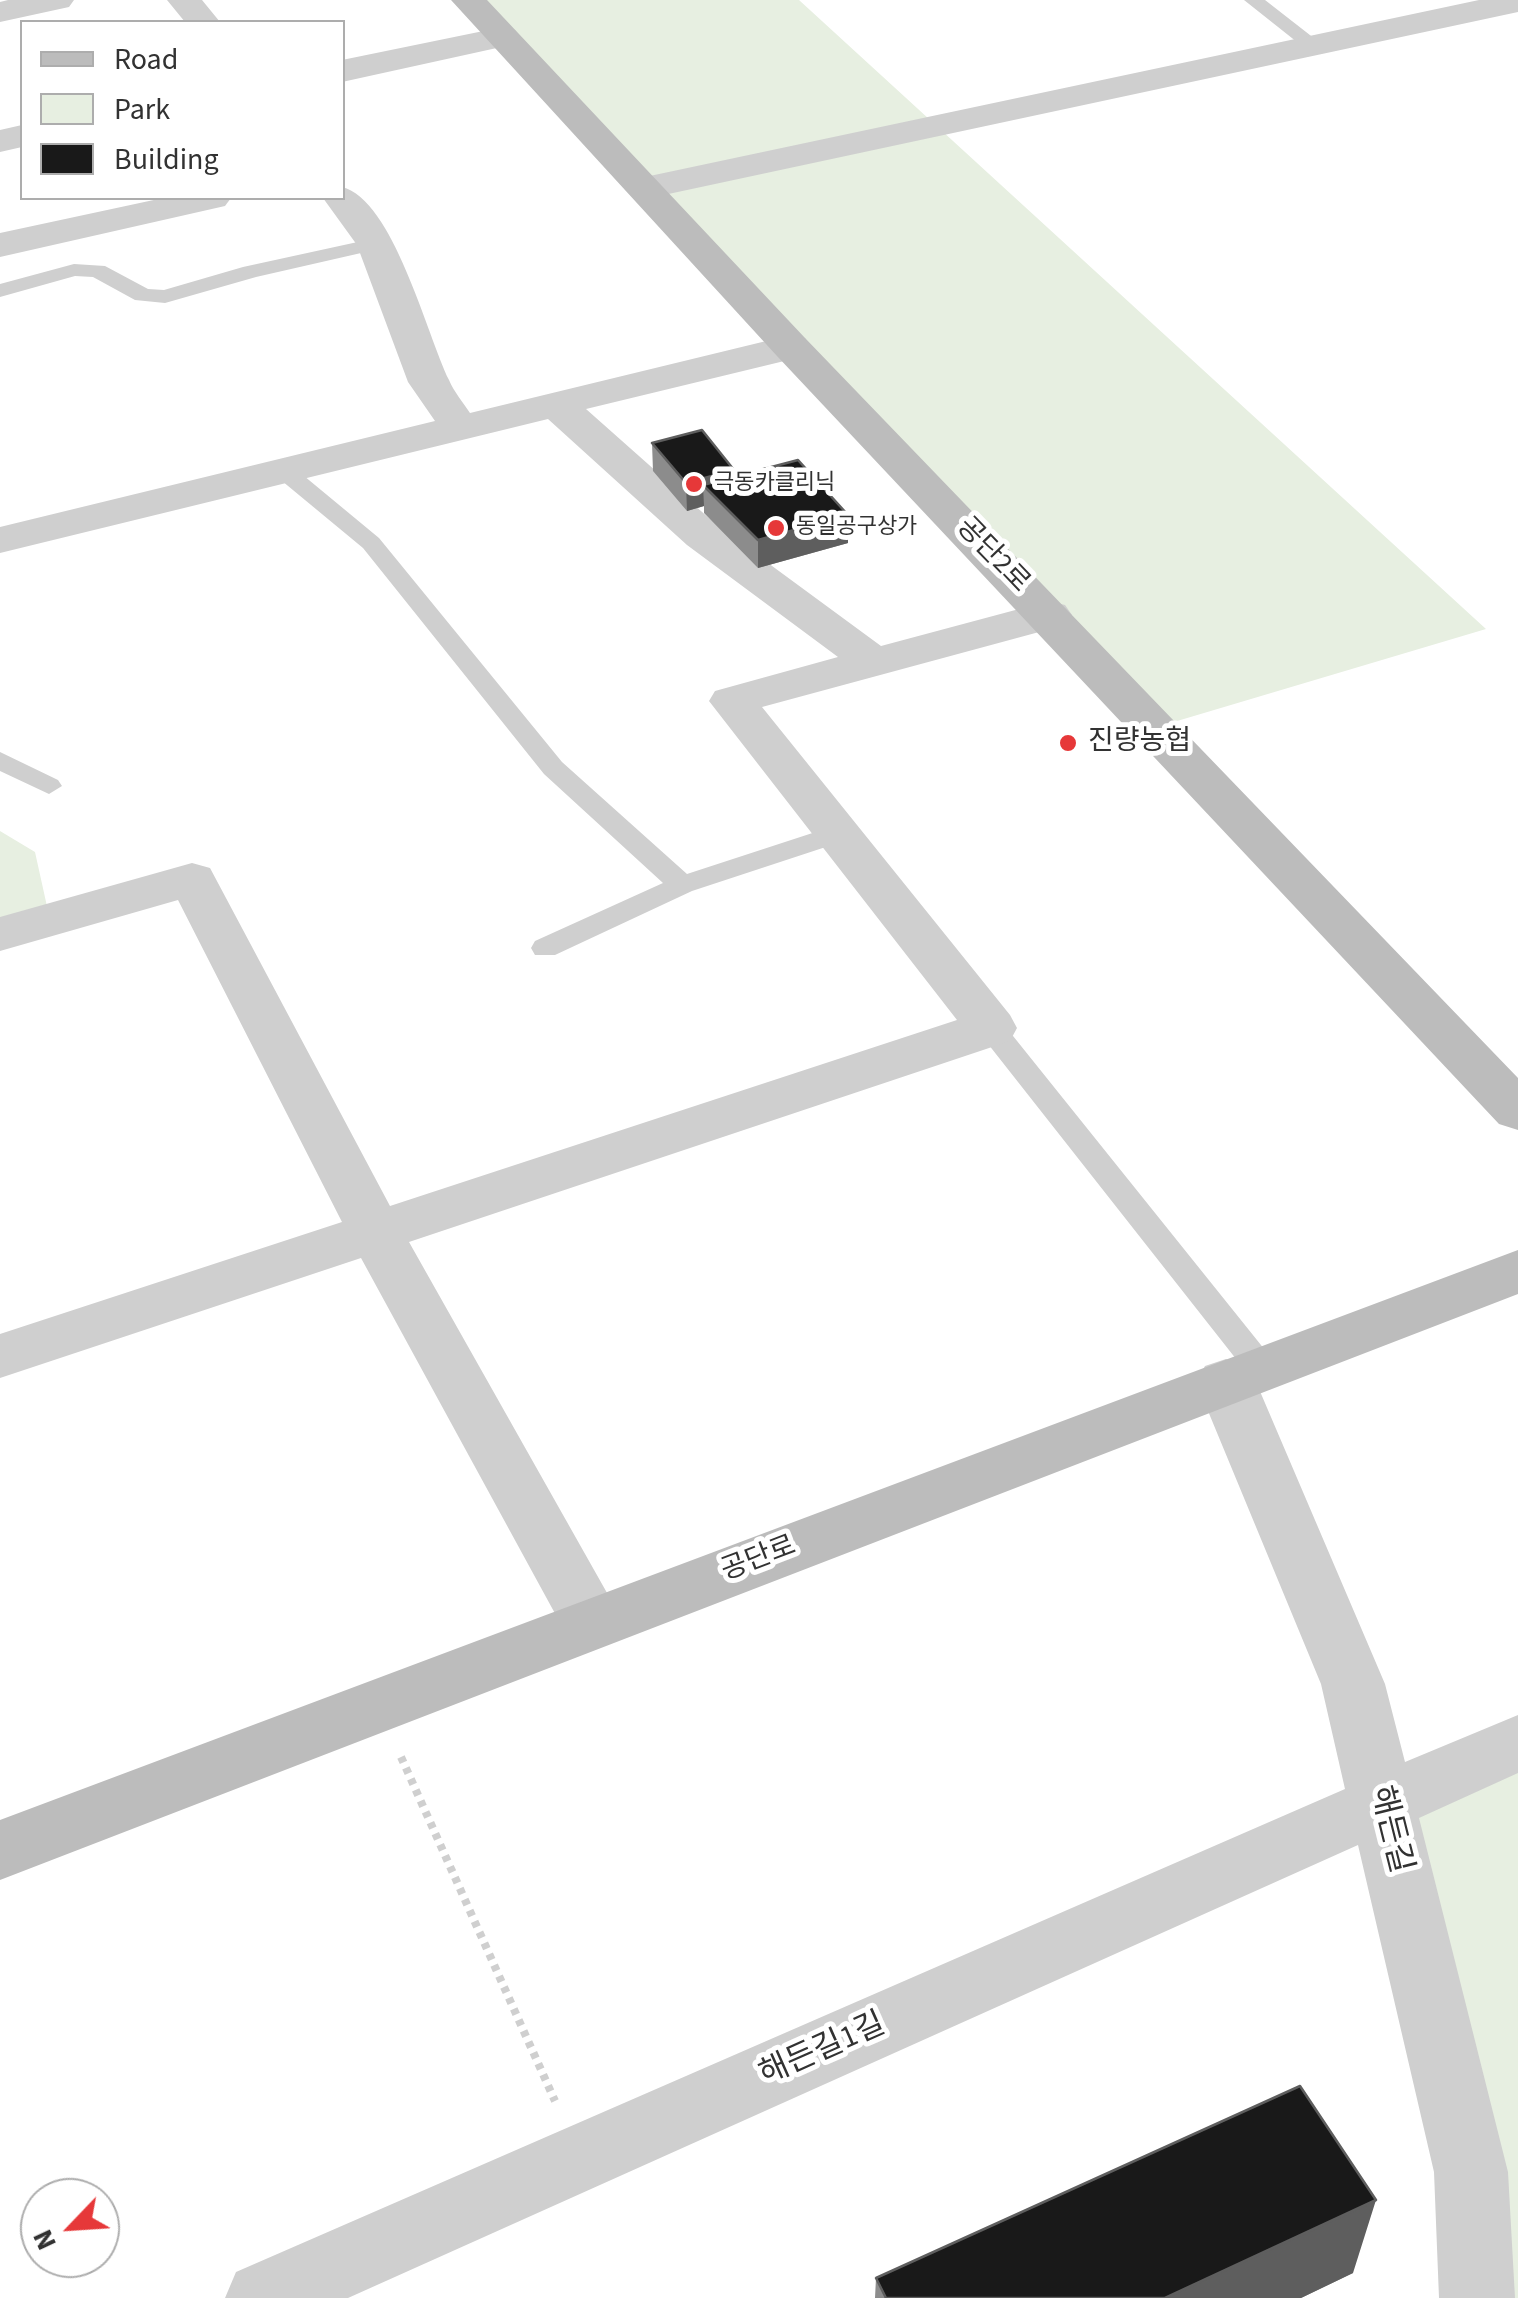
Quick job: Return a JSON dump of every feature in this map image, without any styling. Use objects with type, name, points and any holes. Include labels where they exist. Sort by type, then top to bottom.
[{"type":"street","points":[[0,12],[57,0]]},
{"type":"street","points":[[184,0],[201,20]]},
{"type":"street","name":"공단2로","points":[[468,0],[791,347],[1518,1111]]},
{"type":"street","points":[[645,188],[1518,2]]},
{"type":"street","points":[[345,70],[503,37]]},
{"type":"street","points":[[0,245],[203,200]]},
{"type":"street","points":[[343,200],[376,244],[429,382],[460,428]]},
{"type":"street","points":[[0,540],[791,347]]},
{"type":"street","points":[[558,406],[703,536],[873,662]]},
{"type":"street","points":[[0,1356],[991,1028],[732,702],[1049,616]]},
{"type":"street","points":[[0,934],[192,879],[375,1232],[592,1623]]},
{"type":"street","name":"공단로","points":[[0,1850],[1518,1271]]},
{"type":"street","name":"해든길","points":[[1244,1375],[1354,1684],[1471,2172],[1477,2298]]},
{"type":"street","name":"해든길1길","points":[[263,2298],[1518,1744]]},
{"type":"lane","points":[[1253,0],[1314,46]]},
{"type":"lane","points":[[0,291],[74,270],[97,271],[142,295],[166,297],[251,272],[376,244]]},
{"type":"lane","points":[[284,471],[371,544],[553,768],[682,885]]},
{"type":"lane","points":[[0,760],[49,786]]},
{"type":"lane","points":[[545,948],[682,885],[837,834]]},
{"type":"lane","points":[[991,1028],[1244,1375]]},
{"type":"path","points":[[378,1705],[580,2157]]},
{"type":"green space","points":[[472,0],[799,0],[1486,629],[1157,727]]},
{"type":"green space","points":[[0,831],[35,852],[50,920],[0,934]]},
{"type":"green space","points":[[1518,1744],[1518,2298],[1477,2298],[1382,1803]]},
{"type":"building","points":[[702,430],[734,470],[686,483],[652,443]]},
{"type":"building","points":[[798,460],[848,515],[758,540],[703,485]]},
{"type":"building","points":[[1300,2086],[1376,2200],[1165,2298],[886,2298],[876,2278]]},
{"type":"place","name":"극동카클리닉","points":[[694,484]]},
{"type":"place","name":"동일공구상가","points":[[776,528]]},
{"type":"place","name":"진량농협","points":[[1068,743]]}]
